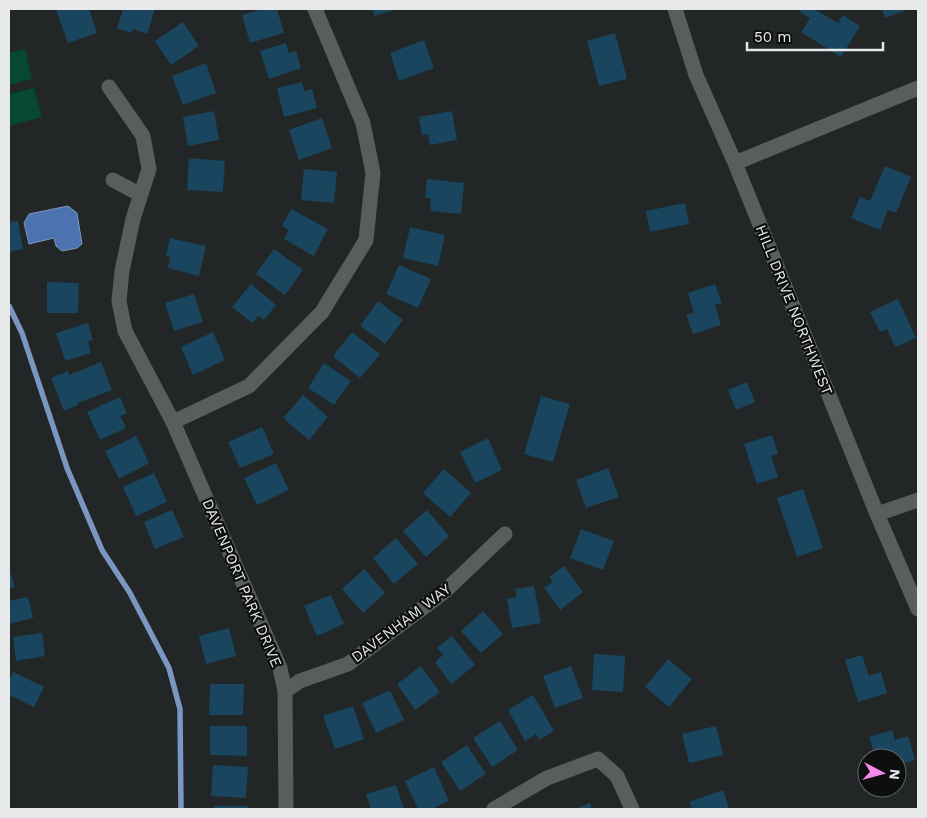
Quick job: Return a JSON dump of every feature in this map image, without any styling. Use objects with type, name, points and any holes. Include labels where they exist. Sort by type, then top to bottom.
[{"type":"street","points":[[173,422],[249,386],[322,312],[366,240],[373,173],[363,123],[315,9]]},
{"type":"street","name":"HILL DRIVE NORTHWEST","points":[[674,9],[696,75],[735,164],[877,514],[918,609]]},
{"type":"street","name":"DAVENPORT PARK DRIVE","points":[[109,87],[143,136],[149,169],[133,220],[122,271],[119,301],[125,331],[173,422],[280,668],[285,692],[286,809]]},
{"type":"street","points":[[735,164],[918,88]]},
{"type":"street","points":[[113,180],[141,195]]},
{"type":"street","points":[[877,514],[918,500]]},
{"type":"street","name":"DAVENHAM WAY","points":[[285,692],[300,681],[348,664],[444,592],[505,534]]},
{"type":"street","points":[[494,809],[547,778],[598,759],[617,776],[632,809]]},
{"type":"green space","points":[[25,49],[32,79],[9,85],[9,53]]},
{"type":"green space","points":[[34,88],[42,117],[9,126],[9,94]]},
{"type":"water","points":[[68,206],[77,213],[82,244],[77,248],[62,251],[56,246],[54,238],[29,244],[24,223],[29,214]]},
{"type":"building","points":[[89,9],[97,33],[68,43],[56,10]]},
{"type":"building","points":[[123,9],[155,9],[147,34],[133,29],[132,33],[117,28]]},
{"type":"building","points":[[263,9],[277,9],[284,33],[250,43],[242,15]]},
{"type":"building","points":[[372,9],[396,9],[375,16]]},
{"type":"building","points":[[801,9],[814,9],[838,23],[843,15],[860,26],[841,57],[801,32],[810,18],[800,12]]},
{"type":"building","points":[[882,9],[904,9],[904,11],[885,18]]},
{"type":"building","points":[[183,22],[199,46],[171,65],[155,41]]},
{"type":"building","points":[[615,33],[627,79],[599,86],[587,41]]},
{"type":"building","points":[[424,40],[434,68],[399,81],[390,53]]},
{"type":"building","points":[[286,43],[289,53],[296,51],[301,68],[269,79],[260,51]]},
{"type":"building","points":[[206,63],[216,93],[183,105],[172,76]]},
{"type":"building","points":[[302,82],[304,91],[312,89],[317,108],[284,117],[277,88]]},
{"type":"building","points":[[214,111],[219,140],[188,146],[183,117]]},
{"type":"building","points":[[452,111],[457,140],[430,145],[428,134],[422,135],[419,117]]},
{"type":"building","points":[[322,118],[332,148],[299,160],[289,130]]},
{"type":"building","points":[[189,158],[225,161],[223,192],[187,190]]},
{"type":"building","points":[[885,166],[911,177],[896,213],[888,210],[880,230],[851,218],[860,197],[870,201]]},
{"type":"building","points":[[304,169],[337,172],[334,203],[301,200]]},
{"type":"building","points":[[427,179],[464,183],[461,214],[430,211],[431,198],[425,198]]},
{"type":"building","points":[[685,203],[689,224],[650,232],[646,211]]},
{"type":"building","points":[[291,209],[328,229],[314,256],[284,239],[289,230],[282,226]]},
{"type":"building","points":[[18,221],[23,249],[9,252],[9,222]]},
{"type":"building","points":[[410,227],[445,235],[438,266],[403,258]]},
{"type":"building","points":[[170,238],[206,246],[199,276],[168,268],[170,257],[166,256]]},
{"type":"building","points":[[274,249],[303,270],[285,295],[256,274]]},
{"type":"building","points":[[399,265],[431,279],[418,308],[386,294]]},
{"type":"building","points":[[47,282],[79,283],[78,313],[47,313]]},
{"type":"building","points":[[251,284],[276,305],[264,320],[258,316],[252,323],[232,307]]},
{"type":"building","points":[[715,284],[722,303],[715,305],[721,325],[693,334],[686,315],[694,313],[688,293]]},
{"type":"building","points":[[194,294],[203,322],[174,331],[165,303]]},
{"type":"building","points":[[898,299],[916,338],[895,347],[887,329],[880,332],[870,312]]},
{"type":"building","points":[[378,301],[403,320],[385,344],[360,326]]},
{"type":"building","points":[[88,323],[93,340],[88,341],[91,353],[65,361],[56,333]]},
{"type":"building","points":[[213,332],[225,360],[193,375],[181,347]]},
{"type":"building","points":[[352,332],[380,354],[360,378],[333,356]]},
{"type":"building","points":[[101,362],[112,390],[78,403],[78,405],[64,411],[51,378],[68,371],[69,375]]},
{"type":"building","points":[[324,363],[351,381],[334,405],[308,388]]},
{"type":"building","points":[[747,382],[755,402],[736,410],[728,390]]},
{"type":"building","points":[[303,395],[328,417],[309,440],[283,418]]},
{"type":"building","points":[[541,396],[570,404],[553,462],[524,454]]},
{"type":"building","points":[[120,397],[127,413],[120,416],[126,428],[100,440],[87,412]]},
{"type":"building","points":[[262,427],[274,454],[240,468],[228,442]]},
{"type":"building","points":[[772,435],[778,453],[771,456],[778,477],[757,484],[744,444]]},
{"type":"building","points":[[136,436],[149,463],[119,479],[105,451]]},
{"type":"building","points":[[488,438],[502,470],[475,483],[460,452]]},
{"type":"building","points":[[276,463],[289,490],[257,505],[244,478]]},
{"type":"building","points":[[608,468],[619,497],[586,508],[576,480]]},
{"type":"building","points":[[444,469],[471,493],[450,517],[423,493]]},
{"type":"building","points":[[154,473],[167,502],[136,516],[123,487]]},
{"type":"building","points":[[803,489],[823,548],[797,557],[777,498]]},
{"type":"building","points":[[172,510],[184,537],[155,549],[144,522]]},
{"type":"building","points":[[427,510],[449,536],[426,557],[403,531]]},
{"type":"building","points":[[581,529],[614,541],[603,570],[570,558]]},
{"type":"building","points":[[396,538],[418,564],[394,584],[373,558]]},
{"type":"building","points":[[564,566],[583,592],[560,610],[544,588],[553,582],[549,577]]},
{"type":"building","points":[[9,569],[15,587],[9,589]]},
{"type":"building","points":[[364,569],[385,593],[363,613],[342,589]]},
{"type":"building","points":[[534,586],[541,623],[512,628],[507,599],[517,597],[515,589]]},
{"type":"building","points":[[331,595],[344,624],[317,636],[304,606]]},
{"type":"building","points":[[28,597],[33,618],[9,624],[9,601]]},
{"type":"building","points":[[483,611],[503,634],[481,653],[461,631]]},
{"type":"building","points":[[229,628],[236,656],[206,664],[199,636]]},
{"type":"building","points":[[42,633],[45,656],[16,661],[13,637]]},
{"type":"building","points":[[452,636],[475,665],[451,684],[435,662],[443,655],[437,648]]},
{"type":"building","points":[[594,654],[625,656],[623,692],[592,690]]},
{"type":"building","points":[[862,655],[869,676],[881,672],[887,693],[858,702],[845,660]]},
{"type":"building","points":[[668,659],[692,679],[669,707],[645,687]]},
{"type":"building","points":[[421,666],[440,692],[415,710],[397,684]]},
{"type":"building","points":[[571,666],[583,698],[555,708],[543,676]]},
{"type":"building","points":[[13,672],[44,687],[34,707],[9,695],[9,681]]},
{"type":"building","points":[[210,684],[244,684],[243,715],[209,715]]},
{"type":"building","points":[[390,690],[404,720],[376,733],[362,703]]},
{"type":"building","points":[[533,695],[554,731],[539,740],[536,734],[525,741],[508,710]]},
{"type":"building","points":[[353,706],[364,739],[335,749],[323,716]]},
{"type":"building","points":[[500,721],[518,750],[492,767],[473,738]]},
{"type":"building","points":[[210,726],[247,726],[247,756],[210,755]]},
{"type":"building","points":[[716,726],[723,755],[689,763],[682,734]]},
{"type":"building","points":[[892,730],[895,740],[908,736],[915,760],[907,763],[907,748],[873,748],[869,737]]},
{"type":"building","points":[[467,745],[486,774],[460,791],[441,762]]},
{"type":"building","points":[[213,765],[248,767],[246,798],[211,796]]},
{"type":"building","points":[[434,767],[449,801],[431,809],[418,809],[405,781]]},
{"type":"building","points":[[396,785],[404,809],[371,809],[366,794]]},
{"type":"building","points":[[723,790],[729,809],[692,809],[689,802]]},
{"type":"building","points":[[590,803],[592,809],[575,809]]},
{"type":"building","points":[[214,806],[248,806],[248,809],[214,809]]},
{"type":"waterway","points":[[9,306],[22,333],[67,468],[102,550],[130,593],[169,668],[180,709],[181,809]]}]
